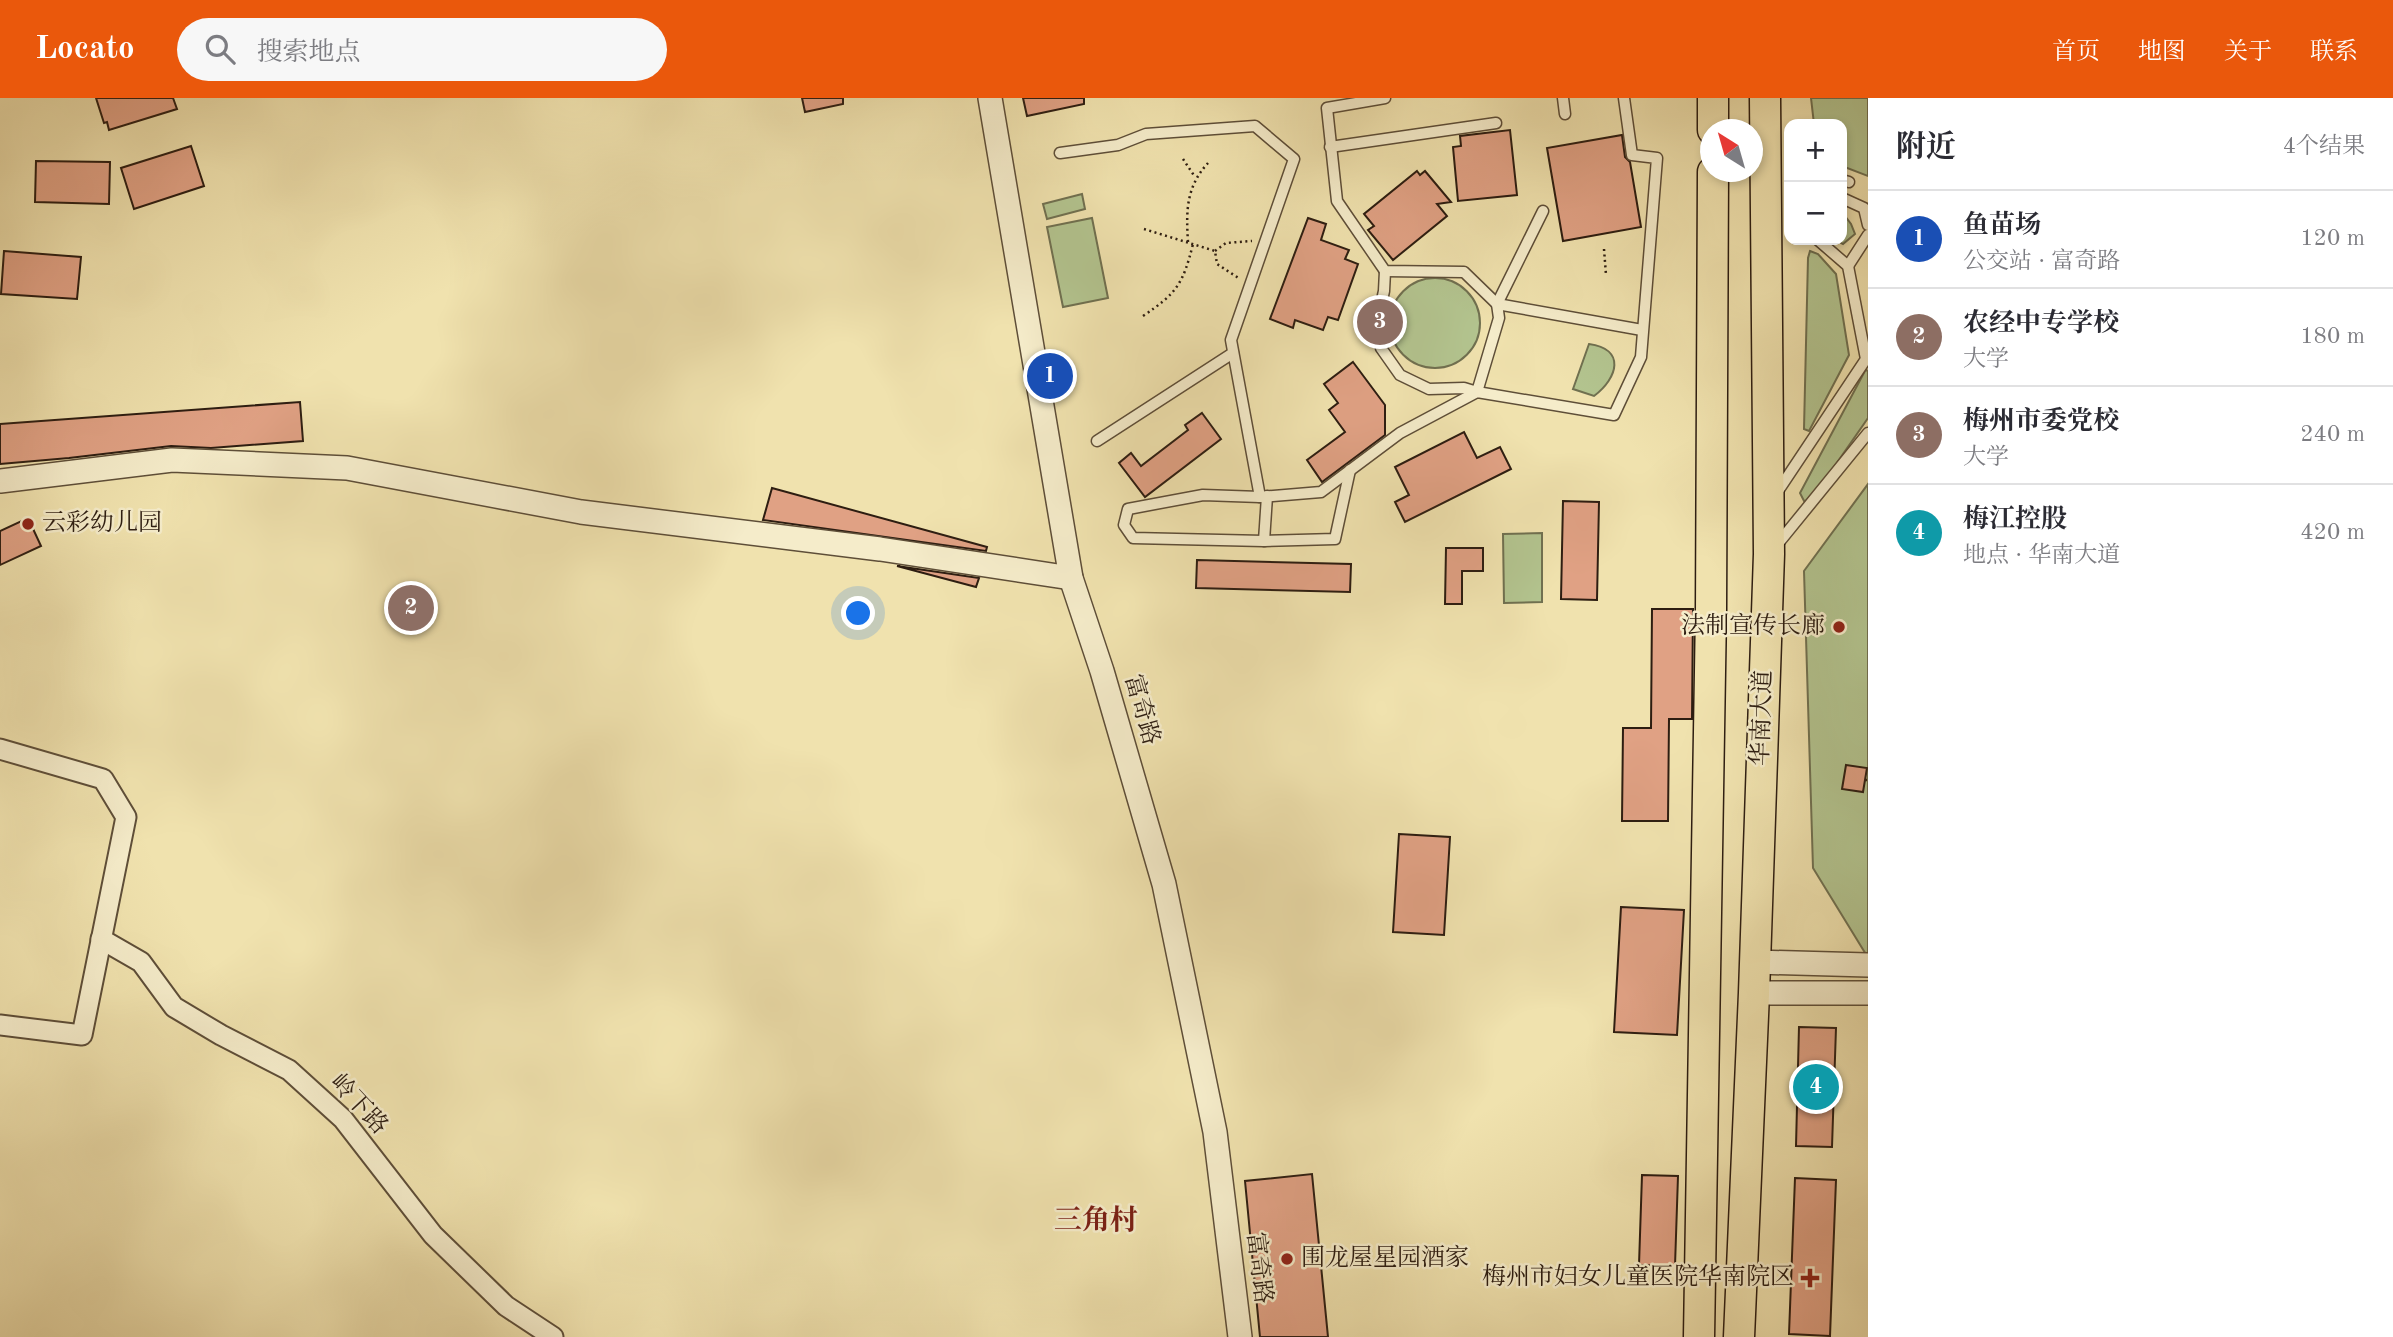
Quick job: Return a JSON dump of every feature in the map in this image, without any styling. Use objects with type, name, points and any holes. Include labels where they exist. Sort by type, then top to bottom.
[{"type":"main road","points":[[1713,98],[1713,119]]},
{"type":"main road","name":"华南大道","points":[[1739,1337],[1769,554],[1765,98]]},
{"type":"main road","points":[[1699,1337],[1711,611],[1713,182]]},
{"type":"street","name":"富奇路","points":[[990,98],[1071,578],[1102,671],[1164,884],[1215,1132],[1240,1337]]},
{"type":"street","points":[[0,481],[172,460],[347,468],[581,512],[880,549],[1071,578]]},
{"type":"street","points":[[0,749],[103,779],[127,817],[82,1035],[0,1025]]},
{"type":"street","name":"岭下路","points":[[102,939],[141,962],[174,1006],[221,1035],[289,1070],[343,1119],[433,1235],[506,1306],[553,1337]]},
{"type":"street","points":[[1755,962],[1868,965]]},
{"type":"street","points":[[1754,993],[1868,992]]},
{"type":"lane","points":[[1385,98],[1327,108],[1337,201],[1385,271],[1377,323],[1381,348],[1400,376],[1429,389],[1464,388],[1614,415],[1640,357],[1657,158],[1632,155],[1624,98]]},
{"type":"lane","points":[[1563,98],[1565,114]]},
{"type":"lane","points":[[1330,147],[1496,123]]},
{"type":"lane","points":[[1060,153],[1118,145],[1146,134],[1255,126],[1293,159],[1231,340],[1263,496],[1264,541]]},
{"type":"lane","points":[[1847,200],[1864,208],[1868,225]]},
{"type":"lane","points":[[1350,470],[1335,539],[1264,541],[1133,538],[1124,525],[1128,509],[1203,495],[1263,496],[1321,492],[1350,470],[1400,433],[1477,391],[1499,318],[1497,304],[1543,211]]},
{"type":"lane","points":[[1848,266],[1868,235]]},
{"type":"lane","points":[[1768,507],[1867,360],[1848,266],[1824,245]]},
{"type":"lane","points":[[1385,271],[1464,272],[1497,304],[1642,330]]},
{"type":"lane","points":[[1097,441],[1233,352]]},
{"type":"lane","points":[[1769,554],[1868,433]]},
{"type":"path","points":[[1183,159],[1195,177]]},
{"type":"path","points":[[1188,242],[1186,217],[1195,177],[1208,163]]},
{"type":"path","points":[[1144,229],[1216,251]]},
{"type":"path","points":[[1216,251],[1226,243],[1257,240]]},
{"type":"path","points":[[1143,316],[1166,300],[1181,284],[1193,244]]},
{"type":"path","points":[[1604,249],[1606,275]]},
{"type":"path","points":[[1216,251],[1217,264],[1240,279]]},
{"type":"green space","points":[[1811,98],[1868,98],[1868,176],[1847,168],[1847,119],[1813,119]]},
{"type":"green space","points":[[1082,194],[1085,209],[1047,219],[1043,204]]},
{"type":"green space","points":[[1092,218],[1108,298],[1063,307],[1047,227]]},
{"type":"green space","points":[[1847,219],[1851,224],[1855,234],[1847,241]]},
{"type":"green space","points":[[1810,251],[1818,254],[1836,274],[1849,355],[1809,431],[1804,429]]},
{"type":"green space","points":[[1435,278],[1452,281],[1467,291],[1477,306],[1480,323],[1477,340],[1467,355],[1452,365],[1435,368],[1418,365],[1403,355],[1393,340],[1390,323],[1393,306],[1403,291],[1418,281]]},
{"type":"green space","points":[[1589,344],[1609,352],[1614,365],[1609,381],[1594,396],[1573,389]]},
{"type":"green space","points":[[1866,369],[1868,418],[1811,500],[1804,501],[1800,493]]},
{"type":"green space","points":[[1868,484],[1867,956],[1813,868],[1804,571]]},
{"type":"green space","points":[[1542,533],[1542,602],[1504,603],[1503,534]]},
{"type":"building","points":[[96,98],[173,98],[177,109],[109,130]]},
{"type":"building","points":[[802,98],[843,98],[843,104],[805,112]]},
{"type":"building","points":[[1023,98],[1084,98],[1084,104],[1027,116]]},
{"type":"building","points":[[1510,130],[1517,195],[1458,201],[1453,147],[1461,146],[1460,136]]},
{"type":"building","points":[[1622,135],[1625,157],[1630,162],[1641,227],[1563,241],[1547,148]]},
{"type":"building","points":[[191,146],[204,186],[134,209],[121,168]]},
{"type":"building","points":[[36,161],[110,162],[109,204],[35,202]]},
{"type":"building","points":[[1417,171],[1420,175],[1425,171],[1451,202],[1437,204],[1447,216],[1393,260],[1368,230],[1374,226],[1364,214]]},
{"type":"building","points":[[1308,218],[1326,224],[1321,240],[1349,250],[1345,259],[1358,264],[1338,320],[1328,317],[1323,330],[1295,320],[1293,328],[1270,319]]},
{"type":"building","points":[[4,251],[81,257],[77,299],[1,294]]},
{"type":"building","points":[[1353,362],[1385,405],[1385,435],[1322,482],[1307,460],[1345,432],[1329,410],[1338,403],[1324,384]]},
{"type":"building","points":[[300,402],[303,441],[211,448],[171,446],[0,464],[0,424]]},
{"type":"building","points":[[1202,413],[1221,439],[1145,497],[1119,463],[1131,453],[1141,466],[1188,430],[1185,425]]},
{"type":"building","points":[[1464,432],[1477,458],[1500,447],[1511,469],[1405,522],[1395,502],[1409,495],[1395,467]]},
{"type":"building","points":[[772,488],[987,547],[986,551],[763,520]]},
{"type":"building","points":[[1563,501],[1599,502],[1597,600],[1561,599]]},
{"type":"building","points":[[28,518],[41,546],[0,565],[0,531]]},
{"type":"building","points":[[1446,548],[1483,548],[1483,571],[1462,571],[1462,604],[1445,604]]},
{"type":"building","points":[[1197,560],[1351,564],[1350,592],[1196,588]]},
{"type":"building","points":[[897,566],[979,578],[976,587]]},
{"type":"building","points":[[1652,609],[1693,609],[1692,719],[1669,719],[1668,821],[1622,821],[1623,728],[1651,728]]},
{"type":"building","points":[[1846,765],[1867,768],[1863,792],[1842,789]]},
{"type":"building","points":[[1399,834],[1450,837],[1444,935],[1393,932]]},
{"type":"building","points":[[1621,907],[1684,910],[1677,1035],[1614,1032]]},
{"type":"building","points":[[1799,1027],[1836,1028],[1832,1147],[1796,1146]]},
{"type":"building","name":"围龙屋星园酒家","points":[[1312,1174],[1328,1337],[1260,1337],[1245,1181]]},
{"type":"building","points":[[1642,1175],[1678,1176],[1675,1266],[1639,1265]]},
{"type":"building","points":[[1795,1178],[1836,1180],[1830,1336],[1789,1334]]},
{"type":"place","name":"梅州市委党校","points":[[1380,322]]},
{"type":"place","name":"鱼苗场","points":[[1050,376]]},
{"type":"place","name":"云彩幼儿园","points":[[28,524]]},
{"type":"place","name":"农经中专学校","points":[[411,608]]},
{"type":"place","name":"法制宣传长廊","points":[[1839,627]]},
{"type":"place","name":"梅江控股","points":[[1816,1087]]},
{"type":"place","name":"围龙屋星园酒家","points":[[1287,1259]]},
{"type":"place","name":"梅州市妇女儿童医院华南院区","points":[[1810,1278]]},
{"type":"district","name":"三角村","points":[[1096,1222]]}]
